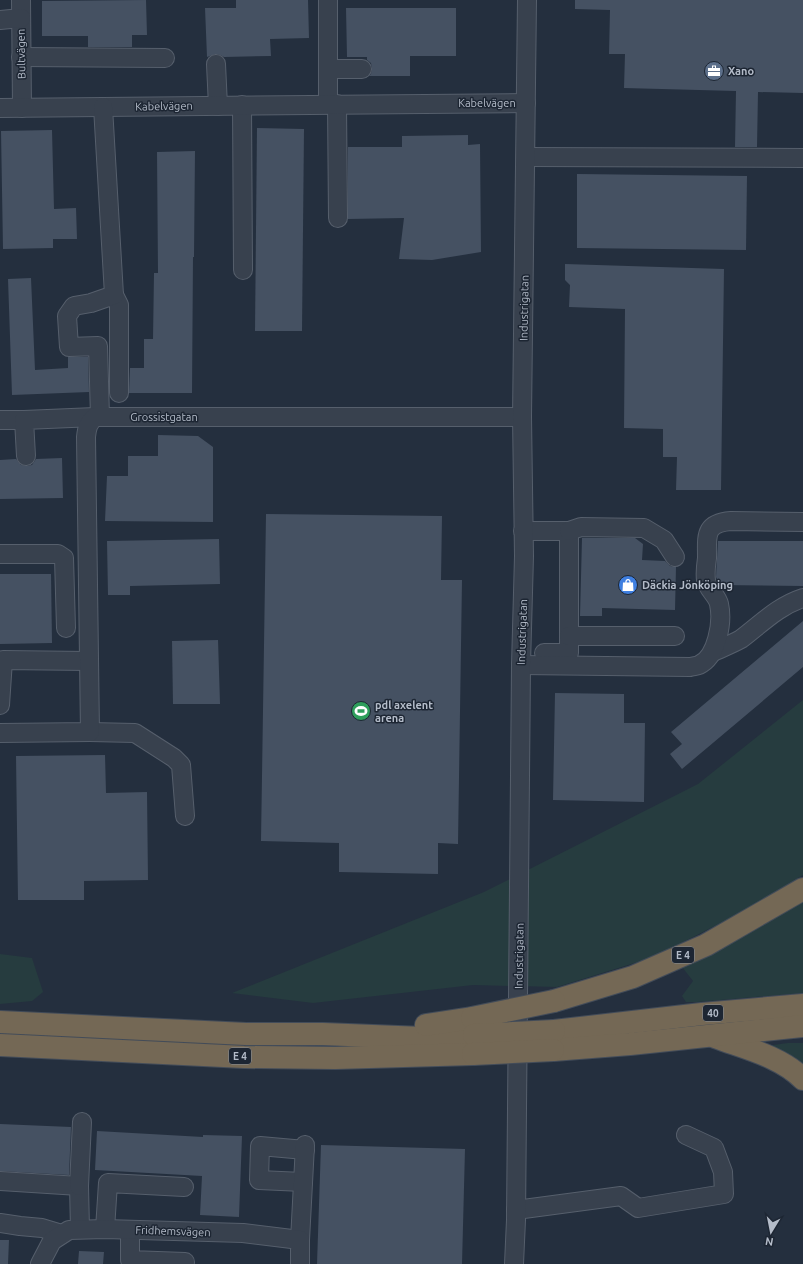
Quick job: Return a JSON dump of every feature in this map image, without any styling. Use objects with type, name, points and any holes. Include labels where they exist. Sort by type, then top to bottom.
[{"type":"highway","name":"E 4","points":[[0,1045],[244,1057],[335,1058],[473,1036],[554,1001],[633,977],[706,945],[803,889]]},
{"type":"highway","name":"40","points":[[323,1034],[423,1038],[473,1036],[554,1041],[702,1014],[803,1005]]},
{"type":"highway","name":"E 4","points":[[0,1022],[246,1034],[323,1034]]},
{"type":"highway","points":[[554,1041],[630,1044],[803,1026]]},
{"type":"highway","points":[[710,1036],[780,1062],[797,1072],[803,1078]]},
{"type":"street","name":"Bultvägen","points":[[21,0],[22,108]]},
{"type":"street","points":[[328,0],[328,69],[333,104],[338,218]]},
{"type":"street","name":"Industrigatan","points":[[514,1264],[516,1210],[523,531],[522,417],[527,0]]},
{"type":"street","points":[[0,20],[21,18]]},
{"type":"street","points":[[21,57],[165,58]]},
{"type":"street","points":[[216,64],[218,106]]},
{"type":"street","points":[[328,69],[362,69]]},
{"type":"street","name":"Kabelvägen","points":[[0,108],[526,103]]},
{"type":"street","points":[[242,105],[243,270]]},
{"type":"street","points":[[103,107],[114,295],[119,305],[119,393]]},
{"type":"street","points":[[526,157],[803,158]]},
{"type":"street","points":[[90,732],[86,437],[89,422],[97,417],[98,346],[69,347],[66,316],[74,306],[91,303],[114,295]]},
{"type":"street","name":"Grossistgatan","points":[[0,420],[97,417],[522,417]]},
{"type":"street","points":[[24,420],[26,456]]},
{"type":"street","points":[[521,659],[690,667],[699,665],[708,659],[713,652],[716,645],[719,624],[719,604],[706,580],[707,537],[710,530],[719,522],[803,522]]},
{"type":"street","points":[[523,531],[569,531],[581,527],[644,528],[664,540],[675,557]]},
{"type":"street","points":[[521,659],[569,653],[569,531]]},
{"type":"street","points":[[0,554],[58,554],[64,558],[66,628]]},
{"type":"street","points":[[713,652],[740,640],[780,609],[803,598]]},
{"type":"street","points":[[568,636],[675,636]]},
{"type":"street","points":[[0,705],[3,660],[88,661]]},
{"type":"street","points":[[0,734],[90,732],[136,733],[174,758],[181,765],[185,816]]},
{"type":"street","points":[[80,1229],[79,1186],[82,1122]]},
{"type":"street","points":[[516,1210],[621,1196],[638,1208],[724,1194],[723,1172],[714,1148],[686,1135]]},
{"type":"street","points":[[300,1264],[305,1147],[260,1146],[259,1180],[303,1182]]},
{"type":"street","points":[[0,1181],[79,1186]]},
{"type":"street","points":[[105,1229],[108,1184],[184,1187]]},
{"type":"street","points":[[0,1223],[42,1228],[62,1234]]},
{"type":"street","name":"Fridhemsvägen","points":[[62,1234],[69,1230],[105,1229],[243,1233],[300,1240]]},
{"type":"street","points":[[130,1230],[130,1260],[185,1262]]},
{"type":"street","points":[[40,1264],[52,1241],[62,1234]]},
{"type":"green space","points":[[803,700],[803,875],[744,911],[654,957],[557,987],[473,985],[313,1003],[232,993],[484,892],[698,784]]},
{"type":"green space","points":[[803,899],[803,993],[686,1002],[682,996],[693,981],[682,967]]},
{"type":"green space","points":[[0,954],[32,958],[43,992],[32,1001],[0,1004]]},
{"type":"green space","points":[[788,1043],[803,1043],[803,1068],[766,1046]]},
{"type":"building","points":[[146,0],[147,35],[132,35],[132,47],[88,47],[88,36],[42,36],[42,1]]},
{"type":"building","points":[[236,0],[308,0],[309,38],[270,39],[271,56],[224,57],[216,54],[207,57],[205,8],[236,8]]},
{"type":"building","name":"Xano","points":[[575,0],[803,0],[803,93],[758,92],[757,147],[735,147],[736,91],[624,88],[625,54],[609,54],[610,10],[575,9]]},
{"type":"building","points":[[346,8],[456,8],[456,56],[410,56],[410,76],[369,76],[372,69],[371,63],[367,60],[367,57],[347,57]]},
{"type":"building","points":[[257,128],[304,129],[302,331],[255,331]]},
{"type":"building","points":[[52,130],[54,209],[76,208],[77,239],[53,239],[53,248],[3,249],[1,131]]},
{"type":"building","points":[[468,135],[468,145],[480,144],[481,252],[432,260],[399,259],[404,218],[348,219],[348,147],[402,147],[402,136]]},
{"type":"building","points":[[195,151],[192,393],[129,393],[130,368],[144,368],[144,339],[153,339],[154,273],[158,273],[157,152]]},
{"type":"building","points":[[577,174],[747,176],[746,250],[577,248]]},
{"type":"building","points":[[565,264],[724,269],[721,490],[676,490],[677,457],[663,457],[663,429],[624,428],[625,309],[569,307],[570,285],[565,280]]},
{"type":"building","points":[[31,278],[35,370],[68,368],[68,357],[88,357],[89,392],[12,395],[8,279]]},
{"type":"building","points":[[158,435],[198,436],[213,447],[213,522],[105,521],[107,476],[128,476],[128,456],[158,456]]},
{"type":"building","points":[[62,458],[63,498],[0,499],[0,460],[16,459],[21,465],[26,466],[32,465],[36,459]]},
{"type":"building","name":"pdl axelent arena","points":[[266,514],[442,516],[441,580],[462,580],[458,844],[438,843],[438,874],[339,872],[339,843],[261,841]]},
{"type":"building","name":"Däckia Jönköping","points":[[582,538],[635,538],[643,544],[642,560],[665,561],[670,566],[676,567],[675,610],[602,608],[602,616],[580,616]]},
{"type":"building","points":[[219,539],[220,584],[130,586],[130,595],[108,595],[107,541]]},
{"type":"building","points":[[718,541],[803,541],[803,586],[720,585],[716,577]]},
{"type":"building","points":[[0,574],[51,574],[52,643],[0,644]]},
{"type":"building","points":[[803,621],[803,667],[682,769],[670,754],[682,744],[671,732]]},
{"type":"building","points":[[218,640],[220,704],[173,704],[172,641]]},
{"type":"building","points":[[555,693],[624,694],[624,723],[645,723],[644,802],[553,800]]},
{"type":"building","points":[[105,755],[106,793],[147,792],[148,880],[84,881],[84,900],[18,900],[16,756]]},
{"type":"building","points":[[0,1124],[71,1127],[69,1175],[0,1171]]},
{"type":"building","points":[[97,1131],[203,1137],[203,1135],[242,1136],[239,1217],[200,1215],[202,1176],[95,1170]]},
{"type":"building","points":[[321,1145],[465,1149],[462,1264],[317,1264]]},
{"type":"building","points":[[0,1240],[9,1240],[8,1264],[0,1264]]},
{"type":"building","points":[[79,1251],[104,1252],[103,1264],[78,1264]]},
{"type":"place","name":"Xano","points":[[714,71]]},
{"type":"place","name":"Däckia Jönköping","points":[[628,585]]},
{"type":"place","name":"pdl axelent arena","points":[[361,711]]}]
